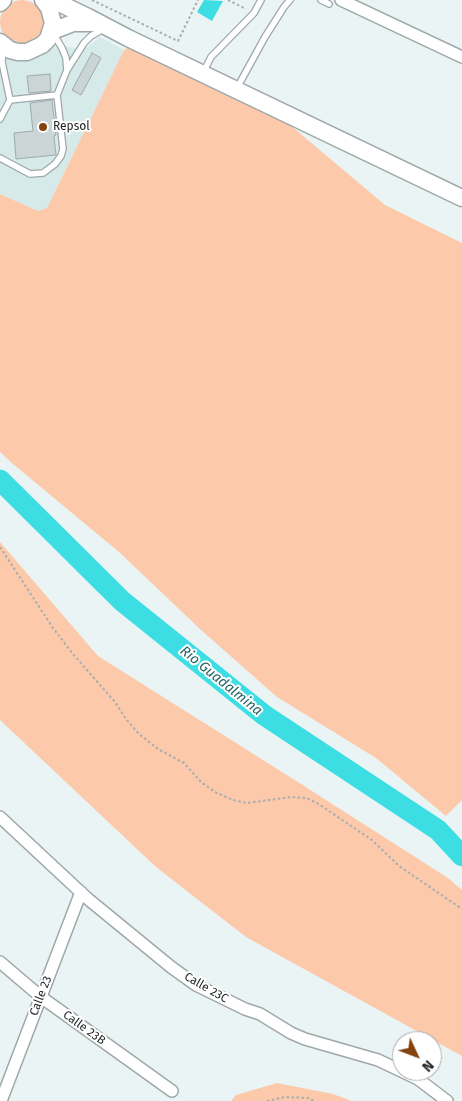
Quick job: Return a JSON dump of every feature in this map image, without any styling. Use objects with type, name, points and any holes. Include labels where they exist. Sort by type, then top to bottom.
[{"type":"main road","points":[[0,3],[3,0]]},
{"type":"main road","points":[[44,1],[61,4],[202,74],[462,198]]},
{"type":"main road","points":[[2,44],[18,52],[27,52],[42,45],[48,39],[52,31],[52,15],[44,1]]},
{"type":"main road","points":[[52,31],[73,23],[84,22],[103,25]]},
{"type":"street","points":[[341,0],[462,57]]},
{"type":"street","name":"Calle 23C","points":[[0,817],[81,892],[142,944],[196,985],[245,1009],[260,1014],[291,1033],[305,1039],[378,1060],[418,1079],[447,1101]]},
{"type":"street","name":"Calle 23","points":[[1,1101],[81,892]]},
{"type":"street","name":"Calle 23B","points":[[0,962],[41,997],[172,1091]]},
{"type":"lane","points":[[202,74],[210,57],[254,13],[262,0]]},
{"type":"lane","points":[[236,90],[265,37],[290,0]]},
{"type":"lane","points":[[320,0],[328,4]]},
{"type":"lane","points":[[0,158],[30,174],[43,173],[55,164],[63,149],[58,95],[67,70],[84,42],[103,25]]},
{"type":"lane","points":[[52,31],[66,58],[67,70]]},
{"type":"lane","points":[[0,118],[10,100],[2,62],[2,44]]},
{"type":"lane","points":[[10,100],[58,95]]},
{"type":"path","points":[[92,0],[178,41],[198,0]]},
{"type":"path","points":[[228,0],[254,13]]},
{"type":"path","points":[[0,547],[53,628],[73,654],[115,702],[139,734],[158,749],[184,763],[201,782],[215,792],[233,800],[247,802],[291,797],[306,798],[317,803],[372,840],[399,866],[462,909]]},
{"type":"path","points":[[267,1101],[284,1097],[308,1098],[314,1101]]},
{"type":"shaded area","points":[[18,0],[26,0],[38,6],[44,22],[38,38],[26,44],[18,44],[6,38],[0,26],[0,18],[6,6]]},
{"type":"shaded area","name":"Repsol","points":[[100,37],[124,50],[47,208],[38,211],[0,194],[0,48],[52,45],[85,49]]},
{"type":"shaded area","points":[[130,46],[290,125],[385,205],[462,243],[462,800],[446,816],[376,758],[277,697],[201,630],[119,552],[0,452],[0,194],[38,211],[47,208],[124,50]]},
{"type":"shaded area","points":[[0,542],[98,656],[448,878],[462,890],[462,1056],[442,1045],[442,1031],[417,1031],[246,937],[156,867],[0,720]]},
{"type":"shaded area","points":[[277,1083],[333,1094],[352,1101],[231,1101],[236,1095]]},
{"type":"water","points":[[204,0],[223,1],[212,21],[197,12]]},
{"type":"building","points":[[92,53],[101,58],[81,95],[72,90]]},
{"type":"building","points":[[50,74],[51,91],[29,93],[27,76]]},
{"type":"building","points":[[52,100],[56,155],[16,159],[14,133],[33,131],[30,103]]},
{"type":"waterway","name":"Rio Guadalmina","points":[[0,480],[122,601],[264,715],[438,830],[462,856]]},
{"type":"place","name":"Repsol","points":[[43,127]]}]
